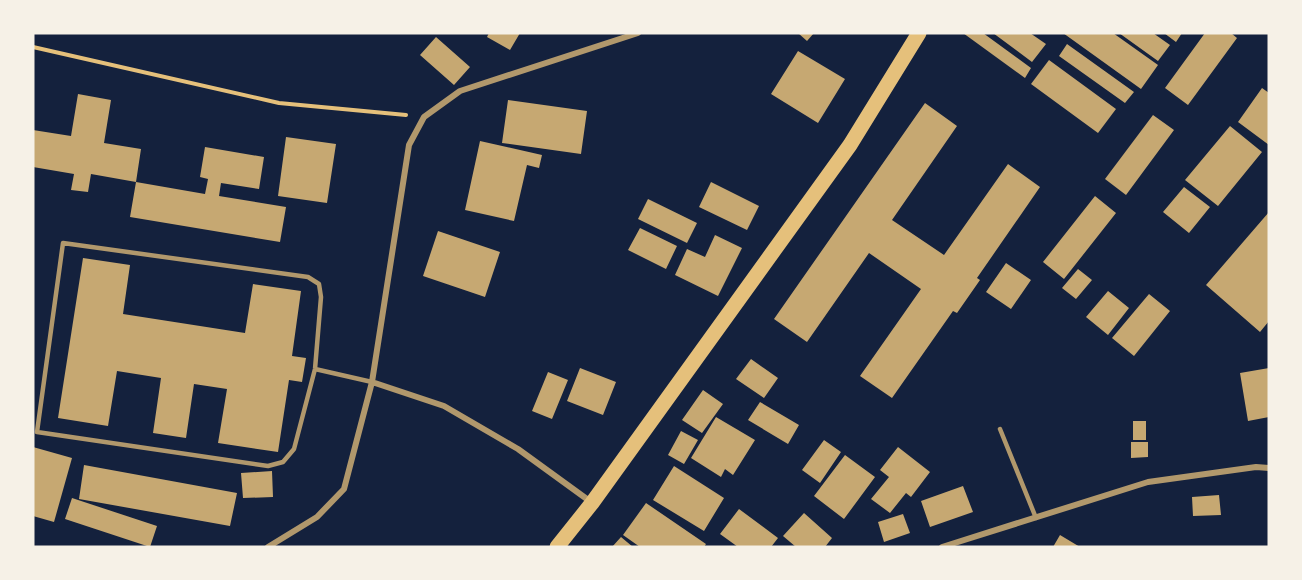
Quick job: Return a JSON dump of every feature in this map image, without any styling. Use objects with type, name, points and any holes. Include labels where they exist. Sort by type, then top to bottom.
[{"type":"main road","points":[[557,547],[592,503],[850,145],[919,33]]},
{"type":"street","points":[[268,547],[317,517],[344,489],[372,382],[409,145],[424,117],[460,91],[638,33]]},
{"type":"street","points":[[372,382],[444,406],[518,449],[592,503]]},
{"type":"street","points":[[942,547],[1148,482],[1256,467],[1269,468]]},
{"type":"lane","points":[[63,243],[308,277],[320,284],[321,297],[315,369],[294,449],[284,462],[268,466],[37,432],[63,243]]},
{"type":"lane","points":[[315,369],[372,382]]},
{"type":"lane","points":[[1000,429],[1036,518]]},
{"type":"path","points":[[33,46],[279,104],[424,117]]},
{"type":"building","points":[[489,33],[520,33],[510,50],[487,37]]},
{"type":"building","points":[[798,33],[814,33],[807,41]]},
{"type":"building","points":[[963,33],[983,33],[1031,68],[1025,78]]},
{"type":"building","points":[[993,33],[1030,33],[1046,44],[1032,62]]},
{"type":"building","points":[[1063,33],[1113,33],[1158,65],[1141,89]]},
{"type":"building","points":[[1119,33],[1153,33],[1170,45],[1158,61]]},
{"type":"building","points":[[1164,33],[1182,33],[1176,42]]},
{"type":"building","points":[[1205,33],[1231,33],[1237,38],[1188,105],[1165,88]]},
{"type":"building","points":[[436,37],[470,67],[454,85],[420,55]]},
{"type":"building","points":[[1067,44],[1134,92],[1125,103],[1059,56]]},
{"type":"building","points":[[798,51],[845,79],[818,123],[771,94]]},
{"type":"building","points":[[1049,60],[1116,109],[1098,133],[1031,84]]},
{"type":"building","points":[[1262,88],[1269,93],[1269,145],[1238,122]]},
{"type":"building","points":[[78,94],[111,100],[104,143],[141,149],[136,182],[91,174],[88,192],[71,190],[74,174],[33,167],[33,130],[71,136]]},
{"type":"building","points":[[508,100],[587,111],[581,154],[502,143]]},
{"type":"building","points":[[925,103],[957,126],[892,220],[944,255],[1008,164],[1040,187],[977,278],[980,280],[957,313],[953,311],[892,398],[860,376],[921,289],[869,253],[807,342],[774,319]]},
{"type":"building","points":[[1153,115],[1174,130],[1126,195],[1105,179]]},
{"type":"building","points":[[1230,126],[1262,152],[1218,206],[1185,180]]},
{"type":"building","points":[[286,137],[336,144],[327,203],[278,196]]},
{"type":"building","points":[[480,141],[542,155],[539,168],[527,165],[514,221],[465,210]]},
{"type":"building","points":[[205,147],[264,157],[259,189],[221,183],[219,196],[286,207],[280,242],[130,217],[136,182],[205,194],[208,179],[200,177]]},
{"type":"building","points":[[711,182],[759,206],[747,230],[699,207]]},
{"type":"building","points":[[1184,187],[1210,207],[1189,233],[1163,212]]},
{"type":"building","points":[[1095,196],[1116,213],[1064,279],[1043,262]]},
{"type":"building","points":[[648,199],[697,223],[687,243],[638,219]]},
{"type":"building","points":[[1269,212],[1269,321],[1260,332],[1206,285]]},
{"type":"building","points":[[640,228],[677,246],[666,269],[628,250]]},
{"type":"building","points":[[438,231],[500,252],[485,297],[423,276]]},
{"type":"building","points":[[715,235],[742,248],[718,296],[675,275],[687,249],[705,257]]},
{"type":"building","points":[[83,258],[130,265],[123,314],[245,333],[253,284],[301,291],[292,356],[306,358],[302,382],[289,380],[278,452],[218,443],[227,389],[194,384],[186,438],[153,433],[161,378],[117,371],[108,426],[58,418]]},
{"type":"building","points":[[1006,263],[1031,280],[1011,309],[986,292]]},
{"type":"building","points":[[1078,269],[1092,280],[1076,299],[1062,288]]},
{"type":"building","points":[[1108,291],[1129,308],[1108,335],[1086,317]]},
{"type":"building","points":[[1149,294],[1170,311],[1134,356],[1112,338]]},
{"type":"building","points":[[751,359],[778,378],[764,398],[736,379]]},
{"type":"building","points":[[580,368],[616,382],[603,415],[567,401]]},
{"type":"building","points":[[1269,368],[1269,417],[1248,421],[1240,373]]},
{"type":"building","points":[[548,372],[568,380],[552,419],[532,411]]},
{"type":"building","points":[[703,390],[723,404],[702,433],[682,420]]},
{"type":"building","points":[[760,402],[799,425],[788,444],[748,420]]},
{"type":"building","points":[[716,417],[755,440],[733,475],[725,469],[721,477],[691,458]]},
{"type":"building","points":[[1133,421],[1146,421],[1146,440],[1133,440]]},
{"type":"building","points":[[681,431],[698,440],[684,464],[668,455]]},
{"type":"building","points":[[824,440],[841,452],[820,483],[802,470]]},
{"type":"building","points":[[1131,442],[1148,442],[1148,457],[1131,458]]},
{"type":"building","points":[[33,447],[72,458],[54,522],[33,516]]},
{"type":"building","points":[[898,447],[930,472],[911,497],[906,493],[890,513],[871,499],[889,477],[880,470]]},
{"type":"building","points":[[845,455],[875,477],[844,519],[814,496]]},
{"type":"building","points":[[84,465],[237,493],[230,526],[79,499]]},
{"type":"building","points":[[674,466],[724,498],[704,531],[653,500]]},
{"type":"building","points":[[272,471],[273,497],[243,498],[241,473]]},
{"type":"building","points":[[963,486],[973,512],[930,527],[921,501]]},
{"type":"building","points":[[1219,495],[1221,515],[1193,516],[1192,497]]},
{"type":"building","points":[[72,498],[157,526],[150,547],[65,519]]},
{"type":"building","points":[[646,503],[706,544],[704,547],[640,547],[623,535]]},
{"type":"building","points":[[739,509],[778,538],[771,547],[738,547],[720,534]]},
{"type":"building","points":[[804,513],[832,538],[825,547],[796,547],[783,536]]},
{"type":"building","points":[[903,514],[910,533],[884,542],[878,522]]},
{"type":"building","points":[[1060,535],[1080,547],[1053,547]]},
{"type":"building","points":[[621,537],[633,547],[612,547]]}]
